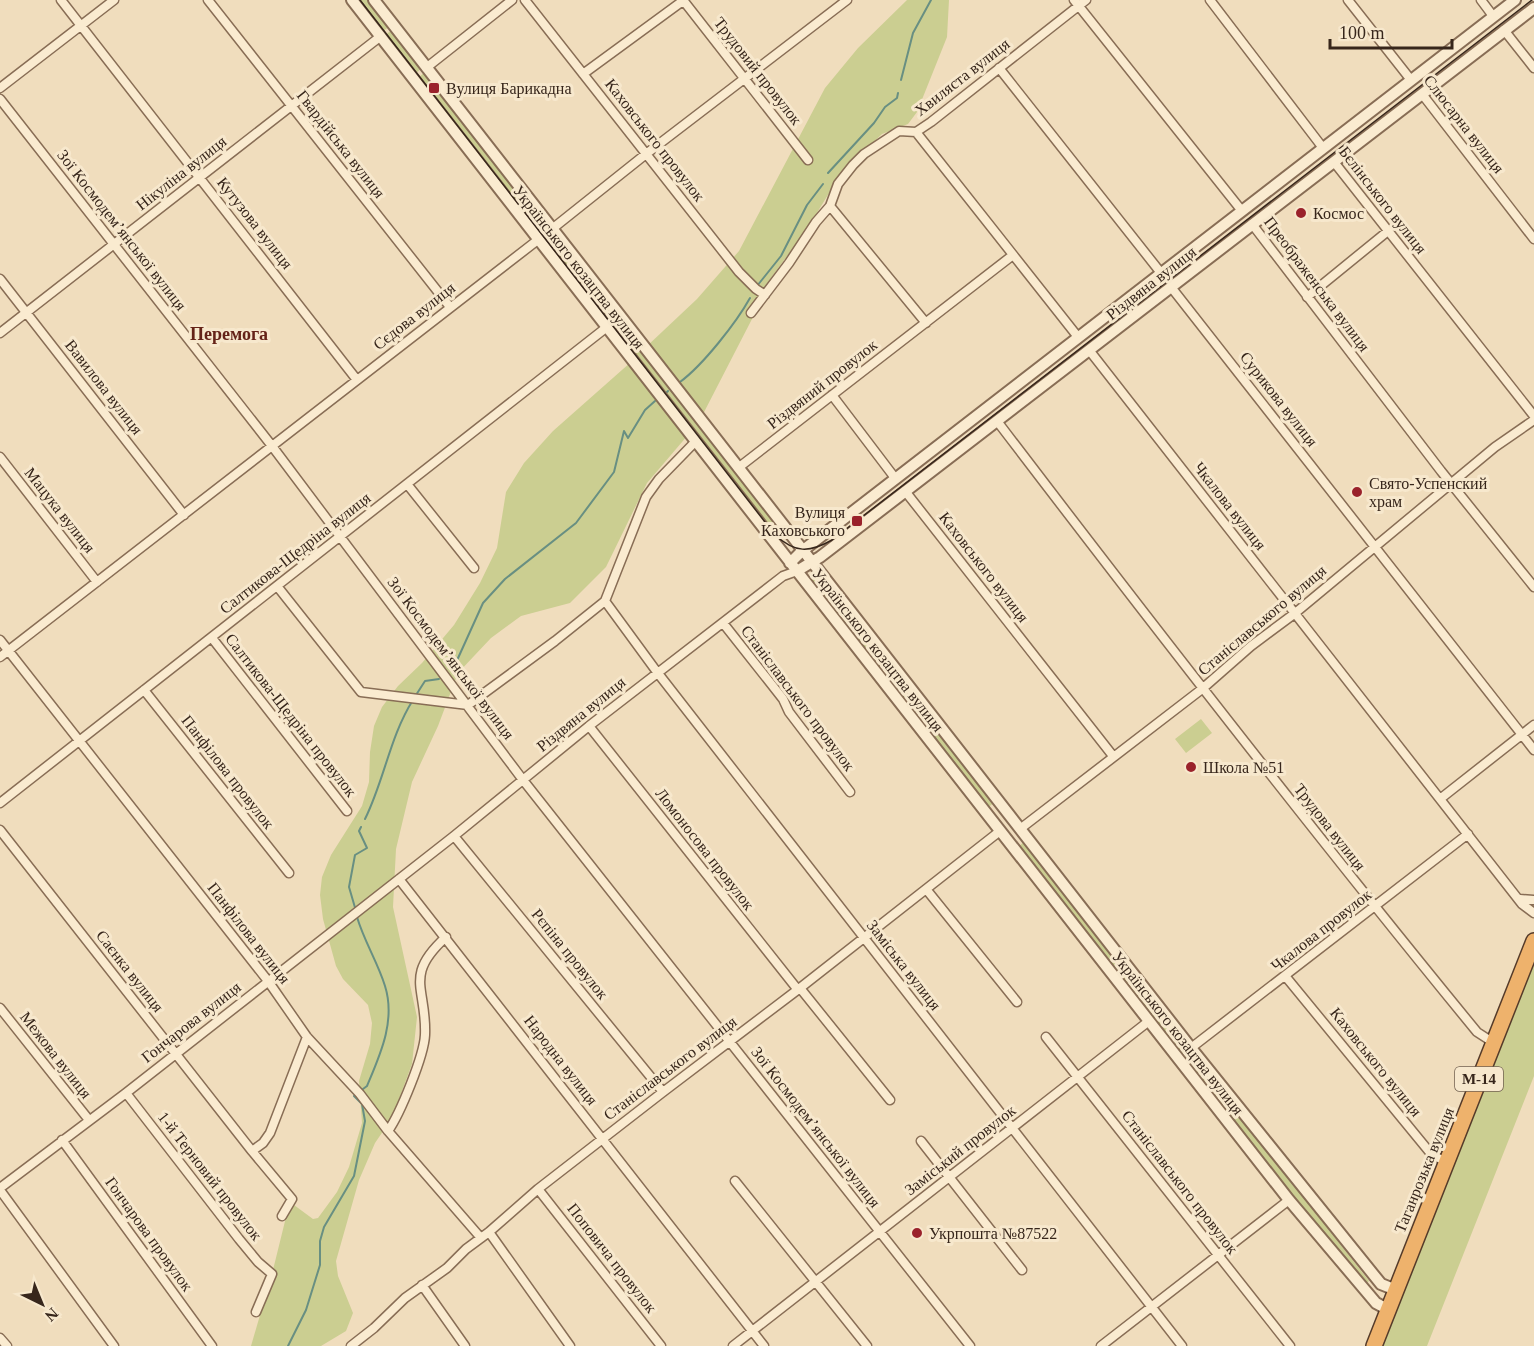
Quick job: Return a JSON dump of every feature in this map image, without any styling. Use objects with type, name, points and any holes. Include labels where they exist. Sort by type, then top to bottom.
[{"type":"highway","name":"Таганрозька вулиця","points":[[1374,1346],[1534,940]]},
{"type":"street","name":"Кутузова вулиця","points":[[62,0],[357,380]]},
{"type":"street","points":[[0,88],[114,0]]},
{"type":"street","name":"Гвардійська вулиця","points":[[208,0],[450,307]]},
{"type":"street","name":"Українського козацтва вулиця","points":[[352,0],[1289,1200],[1376,1304],[1389,1310]]},
{"type":"street","name":"Українського козацтва вулиця","points":[[374,0],[1191,1048],[1381,1284],[1396,1290]]},
{"type":"street","points":[[413,78],[512,0]]},
{"type":"street","name":"Каховського провулок","points":[[525,0],[739,272],[765,296]]},
{"type":"street","points":[[584,74],[684,0]]},
{"type":"street","name":"Трудовий провулок","points":[[684,0],[808,160]]},
{"type":"street","points":[[831,0],[837,8]]},
{"type":"street","name":"Сєдова вулиця","points":[[0,657],[646,154],[848,0]]},
{"type":"street","name":"Хвиляста вулиця","points":[[751,313],[830,206],[838,184],[852,165],[864,154],[900,131],[916,132],[931,122],[1076,3],[1086,0]]},
{"type":"street","name":"Бєлінського вулиця","points":[[1210,0],[1534,418]]},
{"type":"street","name":"Слюсарна вулиця","points":[[1348,0],[1534,239]]},
{"type":"street","points":[[1481,0],[1534,68]]},
{"type":"street","name":"Різдвяна вулиця","points":[[399,879],[657,672],[783,576],[794,567],[802,551],[1515,0]]},
{"type":"street","name":"Преображенська вулиця","points":[[1076,3],[1242,211],[1534,587]]},
{"type":"street","name":"Різдвяна вулиця","points":[[794,567],[811,563],[1534,8]]},
{"type":"street","name":"Нікуліна вулиця","points":[[0,333],[381,36]]},
{"type":"street","name":"Сурикова вулиця","points":[[999,68],[1534,750]]},
{"type":"street","name":"Зої Космодем’янської вулиця","points":[[0,99],[272,446],[523,780],[970,1346]]},
{"type":"street","name":"Чкалова вулиця","points":[[916,132],[1520,899],[1523,906],[1534,913]]},
{"type":"street","points":[[830,206],[926,323]]},
{"type":"street","points":[[1307,297],[1388,231]]},
{"type":"street","name":"Різдвяний провулок","points":[[738,468],[1013,255]]},
{"type":"street","name":"Вавилова вулиця","points":[[0,279],[184,514]]},
{"type":"street","name":"Салтикова-Щедріна вулиця","points":[[0,803],[607,327]]},
{"type":"street","name":"Каховського вулиця","points":[[832,395],[1113,756]]},
{"type":"street","name":"Станіславського вулиця","points":[[351,1346],[362,1343],[397,1305],[447,1268],[538,1189],[663,1092],[926,889],[1004,835],[1202,689],[1251,646],[1294,614],[1495,447],[1534,418]]},
{"type":"street","name":"Трудова вулиця","points":[[997,421],[1202,689],[1374,907],[1477,1032],[1494,1043]]},
{"type":"street","points":[[277,586],[361,692],[468,705],[555,641],[604,601],[646,498],[659,479],[696,441]]},
{"type":"street","name":"Мацука вулиця","points":[[0,457],[97,582]]},
{"type":"street","points":[[407,484],[474,568]]},
{"type":"street","name":"Заміська вулиця","points":[[604,601],[1011,1129],[1182,1346]]},
{"type":"street","name":"Станіславського провулок","points":[[723,623],[783,699],[789,712],[850,792]]},
{"type":"street","name":"Салтикова-Щедріна провулок","points":[[212,638],[347,811]]},
{"type":"street","name":"Панфілова вулиця","points":[[0,640],[268,981],[308,1037],[360,1094],[388,1131],[485,1235],[570,1346]]},
{"type":"street","name":"Панфілова провулок","points":[[144,690],[289,873]]},
{"type":"street","points":[[1440,799],[1534,725]]},
{"type":"street","name":"Ломоносова провулок","points":[[589,726],[890,1100]]},
{"type":"street","name":"Саєнка вулиця","points":[[0,830],[292,1199],[282,1216]]},
{"type":"street","name":"Чкалова провулок","points":[[1191,1048],[1468,834]]},
{"type":"street","name":"Рєпіна провулок","points":[[454,836],[663,1092]]},
{"type":"street","name":"Гончарова вулиця","points":[[0,1189],[399,879]]},
{"type":"street","name":"Народна вулиця","points":[[399,879],[764,1346]]},
{"type":"street","points":[[926,889],[1017,1002]]},
{"type":"street","points":[[1520,899],[1534,900]]},
{"type":"street","points":[[388,1131],[408,1089],[425,1037],[418,976],[429,952],[446,937]]},
{"type":"street","name":"Каховського вулиця","points":[[1286,976],[1432,1155],[1447,1162]]},
{"type":"street","name":"Межова вулиця","points":[[0,1008],[88,1120]]},
{"type":"street","name":"Заміський провулок","points":[[733,1346],[1149,1021]]},
{"type":"street","points":[[252,1151],[270,1134],[308,1037]]},
{"type":"street","name":"Станіславського провулок","points":[[1046,1037],[1290,1346]]},
{"type":"street","name":"1-й Терновий провулок","points":[[126,1093],[239,1239],[258,1262],[272,1274],[256,1312]]},
{"type":"street","name":"Гончарова провулок","points":[[62,1140],[212,1346]]},
{"type":"street","points":[[921,1141],[1022,1270]]},
{"type":"street","points":[[735,1181],[867,1346]]},
{"type":"street","points":[[0,1189],[114,1346]]},
{"type":"street","name":"Поповича провулок","points":[[538,1189],[661,1346]]},
{"type":"street","points":[[1101,1346],[1289,1200]]},
{"type":"street","points":[[422,1285],[465,1346]]},
{"type":"street","points":[[0,1338],[7,1346]]},
{"type":"green space","points":[[355,0],[371,0],[391,25],[381,33]]},
{"type":"green space","points":[[907,0],[949,0],[947,37],[917,112],[908,124],[882,134],[842,172],[807,229],[765,286],[752,319],[701,418],[646,347],[697,299],[739,251],[825,88],[858,48]]},
{"type":"green space","points":[[393,29],[423,67],[414,75],[384,36]]},
{"type":"green space","points":[[426,71],[548,228],[539,236],[417,79]]},
{"type":"green space","points":[[552,232],[778,524],[769,531],[542,239]]},
{"type":"green space","points":[[631,362],[688,435],[647,483],[606,567],[570,603],[521,616],[491,638],[458,673],[438,726],[412,782],[396,849],[393,907],[417,1017],[412,1064],[392,1118],[375,1143],[359,1180],[336,1261],[338,1276],[353,1313],[346,1331],[321,1346],[251,1346],[288,1209],[294,1205],[313,1219],[318,1218],[337,1192],[349,1167],[362,1123],[359,1081],[370,1044],[372,1023],[368,1005],[343,979],[336,966],[323,919],[320,895],[322,877],[331,855],[362,806],[369,782],[374,726],[382,707],[398,686],[422,663],[454,625],[480,583],[497,548],[506,492],[524,463],[553,431]]},
{"type":"green space","points":[[816,574],[995,802],[986,809],[807,581]]},
{"type":"green space","points":[[1201,719],[1212,733],[1186,753],[1175,739]]},
{"type":"green space","points":[[1025,841],[1369,1281],[1362,1287],[1017,848]]},
{"type":"green space","points":[[1534,962],[1534,1076],[1427,1346],[1382,1346]]},
{"type":"waterway","points":[[901,80],[913,33],[931,0]]},
{"type":"waterway","points":[[828,173],[874,123],[885,107],[897,98],[898,93]]},
{"type":"waterway","points":[[757,286],[781,256],[807,205],[823,184]]},
{"type":"waterway","points":[[680,382],[718,343],[750,298]]},
{"type":"waterway","points":[[454,667],[483,603],[505,579],[576,523],[614,472],[624,431],[628,438],[645,410],[655,401]]},
{"type":"waterway","points":[[416,695],[425,681],[439,679]]},
{"type":"waterway","points":[[365,819],[398,728],[413,700]]},
{"type":"waterway","points":[[356,911],[349,887],[355,855],[367,848],[359,831],[361,827]]},
{"type":"waterway","points":[[357,917],[385,986],[389,1012],[381,1050],[367,1086],[363,1089]]},
{"type":"waterway","points":[[288,1346],[306,1310],[320,1265],[320,1241],[324,1227],[354,1176],[365,1121],[362,1104],[354,1096]]},
{"type":"tram line","points":[[360,0],[775,535],[789,545],[802,549],[816,547],[832,540],[1532,0]]},
{"type":"place","name":"Вулиця Барикадна","points":[[434,88]]},
{"type":"place","name":"Космос","points":[[1301,213]]},
{"type":"place","name":"Свято-Успенский храм","points":[[1357,492]]},
{"type":"place","name":"Вулиця Каховського","points":[[857,521]]},
{"type":"place","name":"Школа №51","points":[[1191,767]]},
{"type":"place","name":"Укрпошта №87522","points":[[917,1233]]},
{"type":"district","name":"Перемога","points":[[229,334]]}]
